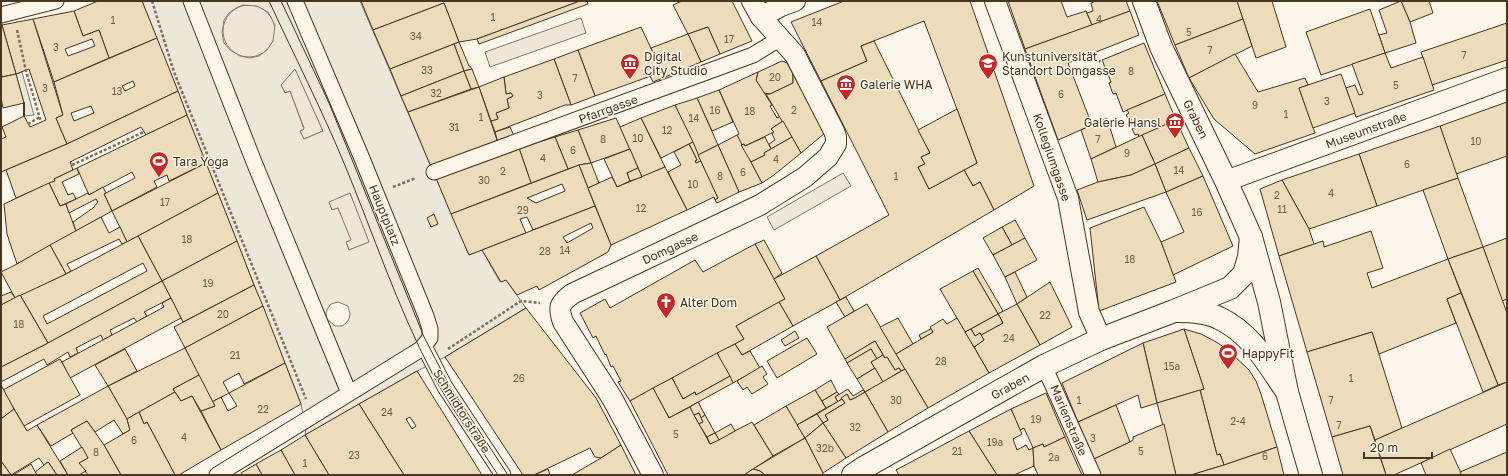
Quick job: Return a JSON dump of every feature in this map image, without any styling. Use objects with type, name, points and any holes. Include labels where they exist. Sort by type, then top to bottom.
[{"type":"street","points":[[1,15],[56,1]]},
{"type":"street","points":[[191,1],[257,169],[349,394]]},
{"type":"street","name":"Hauptplatz","points":[[295,1],[426,316],[430,329],[427,342]]},
{"type":"street","points":[[756,9],[781,6],[795,1]]},
{"type":"street","name":"Kollegiumgasse","points":[[995,1],[1068,198],[1089,312],[1101,339]]},
{"type":"street","name":"Graben","points":[[1144,1],[1161,47],[1226,181],[1251,237],[1270,302],[1287,392]]},
{"type":"street","points":[[756,9],[780,39]]},
{"type":"street","name":"Pfarrgasse","points":[[434,172],[753,55],[780,39]]},
{"type":"street","name":"Domgasse","points":[[653,475],[612,398],[563,322],[560,307],[562,301],[572,294],[760,205],[805,177],[828,157],[836,144],[834,131],[795,55],[780,39]]},
{"type":"street","name":"Museumstraße","points":[[1226,181],[1507,78]]},
{"type":"street","name":"Graben","points":[[853,475],[1044,366],[1101,339],[1230,288],[1244,274],[1250,257],[1251,237]]},
{"type":"street","name":"Graben","points":[[1174,311],[1194,311],[1219,317],[1237,329],[1256,346],[1287,392]]},
{"type":"street","points":[[217,475],[349,394],[427,342]]},
{"type":"street","name":"Schmidtorstraße","points":[[427,342],[445,387],[502,475]]},
{"type":"street","name":"Marienstraße","points":[[1044,366],[1093,475]]},
{"type":"street","points":[[1287,392],[1311,475]]},
{"type":"path","points":[[152,1],[174,72],[308,405]]},
{"type":"path","points":[[17,29],[26,71],[41,122]]},
{"type":"path","points":[[186,112],[190,110]]},
{"type":"path","points":[[28,124],[40,117]]},
{"type":"path","points":[[72,165],[144,132]]},
{"type":"path","points":[[376,193],[434,172]]},
{"type":"path","points":[[427,342],[440,354],[521,301],[545,304]]},
{"type":"shaded area","points":[[142,1],[360,1],[469,255],[482,250],[500,282],[506,280],[526,308],[445,357],[417,371],[305,435],[306,429],[301,404]],"holes":[[[243,5],[257,6],[268,12],[275,25],[273,41],[267,50],[259,56],[250,58],[240,56],[230,50],[224,43],[222,33],[224,20],[229,13]],[[295,69],[323,131],[304,139],[300,131],[304,129],[290,91],[285,93],[281,85]],[[350,193],[369,242],[349,250],[346,242],[351,240],[338,208],[332,210],[329,202]],[[338,302],[348,306],[350,314],[349,319],[342,326],[335,326],[327,319],[326,313],[331,304]]]},
{"type":"shaded area","points":[[244,5],[254,5],[268,12],[275,26],[275,36],[268,50],[254,57],[244,57],[234,53],[227,46],[223,36],[223,26],[227,16],[234,9]]},
{"type":"shaded area","points":[[581,18],[586,33],[490,67],[485,52]]},
{"type":"shaded area","points":[[295,68],[323,131],[304,139],[300,131],[304,128],[290,91],[285,93],[281,85]]},
{"type":"shaded area","points":[[22,72],[34,115],[24,116],[24,103],[16,74]]},
{"type":"shaded area","points":[[843,173],[851,186],[774,230],[767,217]]},
{"type":"shaded area","points":[[350,193],[370,242],[349,250],[346,242],[350,240],[338,208],[332,210],[328,201]]},
{"type":"building","points":[[98,1],[142,1],[157,38],[109,58],[99,30],[83,36],[74,11]]},
{"type":"building","points":[[361,1],[580,1],[477,39],[459,42],[444,3],[373,30]]},
{"type":"building","points":[[580,1],[587,1],[588,4],[479,44],[477,39]]},
{"type":"building","points":[[682,1],[732,1],[752,41],[720,54],[708,27],[688,34],[673,5]]},
{"type":"building","points":[[844,1],[970,1],[1034,186],[994,210],[980,182],[973,186],[964,170],[977,163],[924,21],[861,46],[867,61],[821,81],[791,22]]},
{"type":"building","points":[[1008,1],[1061,1],[1067,17],[1086,11],[1092,25],[1025,49]]},
{"type":"building","points":[[1094,1],[1126,1],[1130,11],[1092,25],[1087,13],[1093,11],[1091,3]]},
{"type":"building","points":[[1157,1],[1237,1],[1243,19],[1175,45]]},
{"type":"building","points":[[1237,1],[1272,1],[1286,47],[1256,58]]},
{"type":"building","points":[[1401,1],[1429,1],[1433,13],[1410,22]]},
{"type":"building","points":[[1401,1],[1410,22],[1416,43],[1385,53],[1379,35],[1387,33],[1379,10]]},
{"type":"building","points":[[444,3],[459,42],[390,69],[373,30]]},
{"type":"building","points":[[1370,9],[1385,53],[1321,75],[1306,32]]},
{"type":"building","points":[[74,11],[83,36],[99,30],[109,58],[54,82],[33,19]],"holes":[[[92,39],[95,46],[68,56],[65,49]]]},
{"type":"building","points":[[1130,11],[1139,35],[1068,63],[1092,125],[1058,140],[1025,49]]},
{"type":"building","points":[[33,19],[63,115],[56,118],[67,144],[1,172],[1,139],[6,137],[2,127],[24,116],[30,127],[46,120],[29,69],[16,74],[2,25]]},
{"type":"building","points":[[1243,19],[1252,46],[1189,78],[1175,45]]},
{"type":"building","points":[[1507,23],[1507,60],[1432,85],[1421,52]]},
{"type":"building","points":[[1,25],[16,74],[2,77],[1,72]]},
{"type":"building","points":[[641,27],[662,72],[595,96],[578,50]]},
{"type":"building","points":[[708,27],[720,54],[701,62],[688,34]]},
{"type":"building","points":[[688,34],[701,62],[653,82],[650,76],[662,72],[651,48]]},
{"type":"building","points":[[157,38],[178,91],[67,144],[56,118],[63,115],[54,82]],"holes":[[[133,81],[135,86],[125,91],[122,86]],[[91,106],[94,113],[74,121],[71,113]]]},
{"type":"building","points":[[874,41],[930,153],[921,157],[925,164],[918,167],[929,189],[964,170],[973,186],[980,182],[994,210],[840,300],[816,256],[889,215],[821,81],[867,61],[861,46]]},
{"type":"building","points":[[459,42],[469,66],[472,69],[464,71],[454,44]]},
{"type":"building","points":[[1144,43],[1165,94],[1123,112],[1116,93],[1113,94],[1109,83],[1111,82],[1102,60]]},
{"type":"building","points":[[454,44],[464,71],[401,96],[390,69]]},
{"type":"building","points":[[578,50],[595,96],[571,105],[554,59]]},
{"type":"building","points":[[1385,53],[1391,68],[1423,57],[1434,90],[1356,117],[1346,88],[1355,85],[1359,95],[1363,94],[1352,64]]},
{"type":"building","points":[[1235,54],[1258,92],[1305,78],[1308,85],[1299,88],[1315,133],[1255,154],[1214,119],[1189,78]]},
{"type":"building","points":[[554,59],[571,105],[565,105],[495,132],[491,121],[498,119],[496,113],[509,108],[507,99],[513,96],[511,93],[506,94],[504,77]]},
{"type":"building","points":[[782,61],[787,63],[793,74],[793,83],[770,94],[764,93],[756,80],[758,72]]},
{"type":"building","points":[[472,69],[479,87],[471,89],[464,71]]},
{"type":"building","points":[[464,71],[471,89],[408,112],[401,96]]},
{"type":"building","points":[[1,72],[2,77],[16,74],[24,103],[3,108],[1,97]]},
{"type":"building","points":[[758,72],[756,80],[772,105],[770,106],[777,118],[780,116],[783,121],[771,129],[774,132],[745,146],[744,144],[741,145],[737,135],[739,134],[719,90]]},
{"type":"building","points":[[793,74],[825,133],[801,153],[766,94],[770,94],[793,83]]},
{"type":"building","points":[[1341,74],[1355,113],[1313,128],[1299,88]]},
{"type":"building","points":[[504,77],[506,94],[511,93],[513,96],[507,99],[509,108],[496,113],[498,119],[491,121],[479,87]]},
{"type":"building","points":[[479,87],[498,143],[431,167],[408,112]]},
{"type":"building","points":[[719,90],[733,122],[712,131],[697,98]]},
{"type":"building","points":[[178,91],[187,115],[146,135],[141,127],[70,162],[73,170],[54,179],[55,181],[16,198],[6,170],[67,144]]},
{"type":"building","points":[[1165,94],[1176,120],[1139,137],[1138,134],[1135,135],[1132,129],[1135,128],[1130,117],[1128,118],[1126,115],[1129,113],[1127,110]]},
{"type":"building","points":[[697,98],[718,145],[698,155],[675,105]]},
{"type":"building","points":[[1507,102],[1507,156],[1456,174],[1440,126]]},
{"type":"building","points":[[675,105],[693,142],[661,158],[641,118]]},
{"type":"building","points":[[957,109],[977,163],[929,189],[918,167],[925,164],[921,157],[930,153],[918,130]]},
{"type":"building","points":[[187,115],[206,163],[169,181],[167,175],[154,181],[157,187],[112,211],[104,194],[135,178],[132,172],[89,195],[77,168]]},
{"type":"building","points":[[616,118],[630,149],[591,163],[578,130]]},
{"type":"building","points":[[641,118],[665,167],[642,177],[620,127]]},
{"type":"building","points":[[1107,118],[1116,147],[1091,159],[1081,130]]},
{"type":"building","points":[[1176,120],[1189,148],[1155,164],[1142,135]]},
{"type":"building","points":[[783,121],[792,137],[771,149],[769,144],[775,140],[772,134],[774,132],[771,129]]},
{"type":"building","points":[[1440,126],[1458,178],[1377,206],[1359,154]]},
{"type":"building","points":[[510,127],[515,138],[498,143],[495,132]]},
{"type":"building","points":[[578,130],[591,163],[568,169],[555,137]]},
{"type":"building","points":[[737,135],[762,183],[739,192],[718,145]]},
{"type":"building","points":[[1142,135],[1155,164],[1131,175],[1098,182],[1091,159]]},
{"type":"building","points":[[555,137],[568,169],[531,183],[519,148]]},
{"type":"building","points":[[765,137],[771,149],[764,153],[765,155],[751,162],[741,145],[744,144],[745,146]]},
{"type":"building","points":[[792,137],[801,153],[762,183],[751,162],[765,155],[764,153]]},
{"type":"building","points":[[693,142],[701,161],[696,163],[695,161],[697,160],[689,144]]},
{"type":"building","points":[[689,144],[697,160],[695,161],[696,163],[701,161],[718,198],[715,200],[714,197],[687,210],[668,172],[681,165],[674,152]]},
{"type":"building","points":[[718,145],[739,192],[717,203],[715,200],[718,198],[698,155]]},
{"type":"building","points":[[519,148],[531,183],[451,214],[436,178]]},
{"type":"building","points":[[1189,148],[1203,176],[1166,192],[1155,164]]},
{"type":"building","points":[[630,149],[638,168],[627,173],[630,181],[617,187],[604,159]]},
{"type":"building","points":[[1359,154],[1377,206],[1309,229],[1282,180]]},
{"type":"building","points":[[206,163],[218,193],[127,242],[112,211]]},
{"type":"building","points":[[591,163],[599,183],[588,188],[579,165]]},
{"type":"building","points":[[1155,164],[1166,192],[1087,220],[1077,190],[1098,182],[1131,175]]},
{"type":"building","points":[[579,165],[595,206],[533,230],[527,217],[520,219],[526,233],[469,255],[451,214]],"holes":[[[562,184],[565,191],[536,203],[527,198]]]},
{"type":"building","points":[[665,167],[687,210],[611,245],[588,188],[612,177],[617,187]]},
{"type":"building","points":[[77,168],[79,174],[62,182],[68,195],[73,193],[76,199],[60,206],[49,183]]},
{"type":"building","points":[[638,168],[642,177],[630,181],[627,173]]},
{"type":"building","points":[[1203,176],[1233,246],[1173,275],[1161,242],[1184,232],[1166,192]]},
{"type":"building","points":[[1458,178],[1483,247],[1448,259],[1423,190]]},
{"type":"building","points":[[1282,180],[1309,229],[1314,244],[1279,256],[1260,189]]},
{"type":"building","points":[[49,183],[60,206],[66,204],[76,231],[17,264],[7,234],[4,204]]},
{"type":"building","points":[[103,187],[106,193],[104,194],[112,211],[76,231],[73,222],[93,208],[98,202],[96,199],[69,213],[66,204],[88,193],[89,195]]},
{"type":"building","points":[[218,193],[237,241],[162,281],[138,236]]},
{"type":"building","points":[[595,206],[611,245],[608,252],[539,290],[537,286],[517,295],[506,280],[501,282],[482,250]],"holes":[[[591,223],[593,228],[567,243],[563,237]]]},
{"type":"building","points":[[1144,207],[1161,242],[1176,282],[1099,311],[1090,228]]},
{"type":"building","points":[[434,214],[438,224],[431,227],[427,218]]},
{"type":"building","points":[[101,217],[109,233],[120,227],[127,242],[122,244],[119,239],[67,264],[71,271],[66,274],[50,245]]},
{"type":"building","points":[[1015,220],[1025,238],[1012,245],[1002,227]]},
{"type":"building","points":[[1002,227],[1012,245],[993,255],[983,238]]},
{"type":"building","points":[[1371,231],[1383,268],[1367,273],[1372,288],[1448,259],[1461,293],[1447,299],[1456,323],[1379,354],[1372,332],[1307,352],[1279,256],[1323,241],[1324,247]]},
{"type":"building","points":[[138,236],[162,281],[48,343],[20,295],[66,274]],"holes":[[[143,263],[147,271],[47,324],[43,316]]]},
{"type":"building","points":[[1025,238],[1037,260],[1005,277],[993,255]]},
{"type":"building","points":[[1507,238],[1507,299],[1502,301],[1483,247]]},
{"type":"building","points":[[764,240],[782,273],[774,279],[755,244]]},
{"type":"building","points":[[237,241],[254,285],[183,322],[162,281]]},
{"type":"building","name":"Alter Dom","points":[[755,244],[785,299],[736,326],[744,339],[630,401],[618,382],[621,381],[613,366],[611,367],[596,336],[593,338],[580,313],[605,299],[610,308],[695,260],[703,272]]},
{"type":"building","points":[[50,245],[66,274],[15,298],[1,272]]},
{"type":"building","points":[[1483,247],[1507,313],[1507,382],[1498,385],[1448,259]]},
{"type":"building","points":[[816,256],[840,300],[793,326],[779,302],[785,299],[774,279]]},
{"type":"building","points":[[978,268],[1003,311],[998,314],[973,271]]},
{"type":"building","points":[[973,271],[998,314],[965,332],[940,289]]},
{"type":"building","points":[[1015,272],[1027,297],[1017,304],[1005,277]]},
{"type":"building","points":[[162,281],[171,298],[144,312],[147,316],[137,322],[134,318],[110,330],[112,335],[103,340],[101,335],[76,348],[78,353],[70,357],[68,352],[47,365],[44,359],[1,382],[1,367]]},
{"type":"building","points":[[1050,282],[1072,327],[1040,345],[1017,304]]},
{"type":"building","points":[[254,285],[263,306],[185,348],[174,327]]},
{"type":"building","points":[[11,292],[15,298],[1,305],[1,296]]},
{"type":"building","points":[[1461,293],[1498,385],[1483,392],[1447,299]]},
{"type":"building","points":[[20,295],[48,343],[1,367],[1,305]]},
{"type":"building","points":[[846,297],[854,311],[845,317],[836,302]]},
{"type":"building","points":[[171,298],[181,318],[70,378],[62,362],[164,307],[162,303]]},
{"type":"building","points":[[779,302],[793,326],[742,355],[735,344],[744,339],[736,326]]},
{"type":"building","points":[[867,304],[905,369],[901,371],[899,368],[895,370],[887,357],[885,358],[875,341],[845,359],[827,327]]},
{"type":"building","points":[[1017,304],[1040,345],[989,373],[974,347],[984,340],[981,335],[1003,323],[998,314]]},
{"type":"building","points":[[263,306],[285,363],[244,384],[239,373],[223,382],[229,393],[212,402],[185,348]]},
{"type":"building","points":[[526,308],[596,398],[621,445],[601,458],[595,457],[590,448],[534,475],[523,475],[445,357]]},
{"type":"building","points":[[998,314],[1003,323],[981,335],[980,333],[975,336],[971,329]]},
{"type":"building","points":[[898,318],[913,344],[896,354],[880,327]]},
{"type":"building","points":[[957,318],[989,373],[928,408],[896,354],[933,332],[930,327],[943,319],[947,324]]},
{"type":"building","points":[[931,329],[933,332],[921,339],[919,335]]},
{"type":"building","points":[[971,329],[975,336],[980,333],[984,340],[974,347],[965,332]]},
{"type":"building","points":[[1184,329],[1201,334],[1218,343],[1249,370],[1256,381],[1261,394],[1277,447],[1224,465],[1220,454],[1217,455],[1200,390],[1204,389]]},
{"type":"building","points":[[1184,329],[1204,389],[1157,403],[1143,343]]},
{"type":"building","points":[[795,331],[799,338],[785,346],[781,340]]},
{"type":"building","points":[[1372,332],[1402,428],[1375,440],[1370,426],[1332,437],[1307,352]]},
{"type":"building","points":[[807,338],[817,354],[777,378],[767,361]]},
{"type":"building","points":[[875,341],[883,355],[877,359],[871,349],[847,363],[845,359]]},
{"type":"building","points":[[1143,343],[1157,403],[1141,408],[1138,395],[1078,422],[1062,383]]},
{"type":"building","points":[[735,344],[742,355],[750,351],[760,368],[733,383],[717,353]]},
{"type":"building","points":[[185,348],[199,375],[173,389],[175,392],[127,419],[108,386]]},
{"type":"building","points":[[125,349],[137,371],[108,386],[95,365]]},
{"type":"building","points":[[871,349],[877,359],[871,362],[875,368],[857,379],[847,363]]},
{"type":"building","points":[[717,353],[730,376],[696,395],[695,392],[683,399],[672,378]]},
{"type":"building","points":[[883,355],[885,358],[887,357],[895,370],[899,368],[901,371],[883,382],[871,362]]},
{"type":"building","points":[[60,359],[80,395],[24,426],[3,390]]},
{"type":"building","points":[[285,363],[301,404],[221,450],[201,411],[215,406],[212,402],[221,397],[228,411],[237,406],[229,393]]},
{"type":"building","points":[[762,366],[767,374],[763,377],[768,384],[752,394],[747,387],[743,390],[737,381]]},
{"type":"building","points":[[875,368],[883,382],[865,392],[857,379]]},
{"type":"building","points":[[905,369],[928,408],[888,432],[865,392]]},
{"type":"building","points":[[417,371],[482,475],[404,475],[359,404]],"holes":[[[410,417],[416,426],[412,429],[406,419]]]},
{"type":"building","points":[[199,375],[215,406],[201,411],[192,396],[181,401],[173,389]]},
{"type":"building","points":[[730,376],[733,383],[669,418],[653,388],[672,378],[683,399],[695,392],[696,395]]},
{"type":"building","points":[[831,380],[837,392],[822,401],[815,390]]},
{"type":"building","points":[[1507,382],[1507,424],[1394,475],[1386,475],[1375,440]]},
{"type":"building","points":[[1,385],[14,409],[1,419]]},
{"type":"building","points":[[108,386],[127,419],[130,430],[123,434],[114,420],[95,432],[87,421],[71,430],[73,433],[51,446],[37,425]]},
{"type":"building","points":[[653,388],[669,418],[690,407],[710,444],[752,422],[773,456],[744,475],[668,475],[630,401]]},
{"type":"building","points":[[848,389],[853,396],[863,390],[865,392],[850,400],[847,394],[838,402],[835,397]]},
{"type":"building","points":[[815,390],[826,408],[797,425],[786,406]]},
{"type":"building","points":[[1200,390],[1217,455],[1220,454],[1224,465],[1191,475],[1176,475],[1157,403]]},
{"type":"building","points":[[175,392],[181,401],[192,396],[221,450],[179,475],[175,475],[147,422],[144,424],[139,412]]},
{"type":"building","points":[[837,392],[839,394],[835,397],[838,402],[826,408],[822,401]]},
{"type":"building","points":[[865,392],[888,432],[846,458],[823,423],[828,420],[825,415],[845,403],[841,398],[847,394],[850,400]]},
{"type":"building","points":[[1046,393],[1065,437],[1044,447],[1043,444],[1033,448],[1024,428],[1020,430],[1011,409]]},
{"type":"building","points":[[842,399],[845,403],[825,415],[828,420],[823,423],[817,414]]},
{"type":"building","points":[[698,402],[705,415],[701,418],[699,413],[694,415],[690,407]]},
{"type":"building","points":[[359,404],[404,475],[329,475],[305,435]]},
{"type":"building","points":[[1116,405],[1130,442],[1094,459],[1078,422]]},
{"type":"building","points":[[786,406],[805,438],[773,456],[754,425]]},
{"type":"building","points":[[14,409],[27,431],[37,425],[68,475],[57,475],[48,462],[44,465],[39,458],[11,475],[1,461],[1,419]]},
{"type":"building","points":[[1011,409],[1022,434],[1013,439],[1017,450],[1026,445],[1029,450],[1033,448],[1034,466],[1014,475],[997,475],[969,431]]},
{"type":"building","points":[[139,412],[144,424],[147,422],[175,475],[121,475],[104,445],[130,430],[127,419]]},
{"type":"building","points":[[699,413],[703,422],[699,424],[694,415]]},
{"type":"building","points":[[817,414],[823,423],[805,438],[797,425]]},
{"type":"building","points":[[705,415],[715,433],[707,437],[699,424],[703,422],[701,418]]},
{"type":"building","points":[[87,421],[104,445],[121,475],[88,475],[79,463],[88,458],[71,430]]},
{"type":"building","points":[[823,423],[846,458],[823,473],[805,438]]},
{"type":"building","points":[[731,424],[735,431],[719,440],[715,433]]},
{"type":"building","points":[[1164,424],[1176,475],[1101,475],[1094,459],[1130,442],[1133,440],[1133,437]]},
{"type":"building","points":[[1370,426],[1386,475],[1343,475],[1332,437]]},
{"type":"building","points":[[969,431],[997,475],[899,475],[896,470]]},
{"type":"building","points":[[715,433],[719,440],[710,444],[707,437]]},
{"type":"building","points":[[305,435],[329,475],[295,475],[281,450]]},
{"type":"building","points":[[1065,437],[1082,475],[1038,475],[1034,466],[1033,448],[1043,444],[1044,447]]},
{"type":"building","points":[[805,438],[823,473],[822,475],[765,475],[760,471],[753,469]]},
{"type":"building","points":[[621,445],[636,475],[572,475],[601,458]]},
{"type":"building","points":[[82,447],[88,458],[79,463],[86,471],[79,475],[68,475],[60,461]]},
{"type":"building","points":[[1277,447],[1284,475],[1191,475],[1224,465]]},
{"type":"building","points":[[1450,449],[1462,475],[1426,475],[1421,463]]},
{"type":"building","points":[[281,450],[295,475],[262,475],[256,464]]},
{"type":"building","points":[[1507,452],[1507,475],[1462,475],[1460,472]]},
{"type":"building","points":[[1,461],[11,475],[1,475]]},
{"type":"building","points":[[48,462],[57,475],[37,475],[35,472]]},
{"type":"building","points":[[31,464],[37,475],[13,475]]},
{"type":"building","points":[[256,464],[262,475],[242,475],[241,473]]},
{"type":"building","points":[[548,469],[550,475],[534,475]]},
{"type":"building","points":[[753,469],[760,471],[765,475],[744,475]]},
{"type":"tram line","points":[[269,1],[335,142],[355,189],[396,296],[419,348],[447,399],[498,475]]},
{"type":"tram line","points":[[281,1],[329,103],[424,337],[449,385],[508,475]]},
{"type":"wall","points":[[24,103],[24,116]]},
{"type":"place","name":"Digital City Studio","points":[[630,80]]},
{"type":"place","name":"Kunstuniversität, Standort Domgasse","points":[[988,80]]},
{"type":"place","name":"Galerie WHA","points":[[846,101]]},
{"type":"place","name":"Galerie Hansl","points":[[1175,139]]},
{"type":"place","name":"Tara Yoga","points":[[159,178]]},
{"type":"place","name":"Alter Dom","points":[[666,319]]},
{"type":"place","name":"HappyFit","points":[[1228,370]]}]
